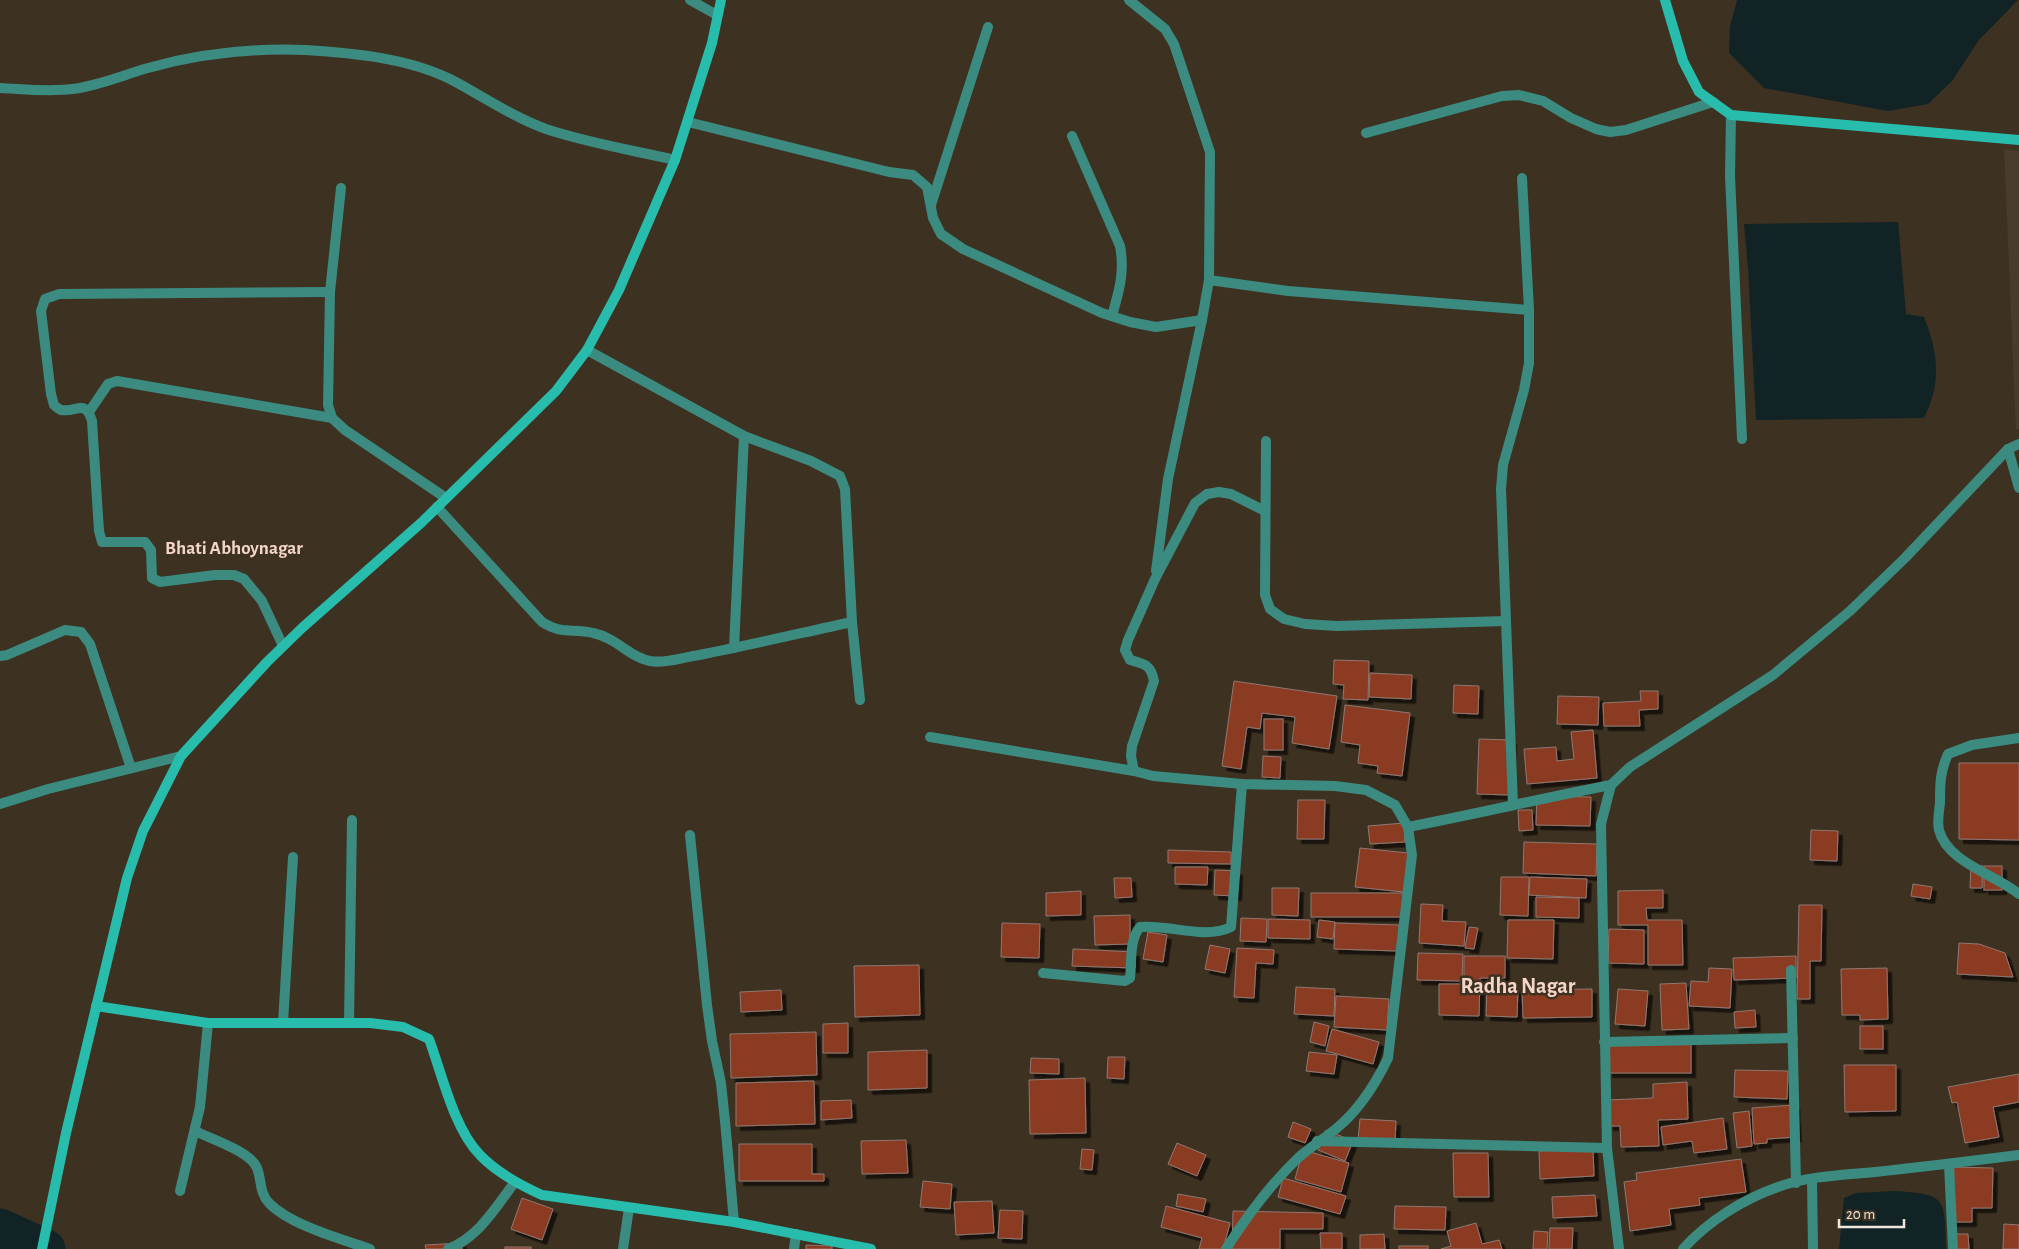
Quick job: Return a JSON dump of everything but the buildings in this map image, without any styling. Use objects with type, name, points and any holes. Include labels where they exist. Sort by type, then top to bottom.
[{"type":"street","points":[[690,0],[718,15]]},
{"type":"street","points":[[42,1249],[66,1133],[127,878],[143,831],[181,756],[283,646],[437,507],[556,391],[587,350],[619,290],[675,160],[712,43],[720,0]]},
{"type":"street","points":[[1128,0],[1165,29],[1170,36],[1210,152],[1209,280],[1168,480],[1155,579]]},
{"type":"street","points":[[1665,0],[1682,61],[1699,92],[1731,115],[2019,140]]},
{"type":"street","points":[[931,206],[988,27]]},
{"type":"street","points":[[0,88],[72,89],[186,58],[223,52],[305,50],[355,54],[421,68],[451,80],[516,116],[545,128],[578,138],[675,160]]},
{"type":"street","points":[[1366,133],[1502,96],[1519,95],[1543,101],[1571,118],[1596,129],[1610,132],[1626,130],[1713,102]]},
{"type":"street","points":[[1731,115],[1730,176],[1742,439]]},
{"type":"street","points":[[688,122],[889,172],[913,175],[927,187],[933,218],[941,234],[963,249],[1112,316],[1130,322],[1156,327],[1202,320]]},
{"type":"street","points":[[1072,136],[1120,246],[1123,263],[1112,316]]},
{"type":"street","points":[[1513,805],[1501,488],[1503,465],[1524,390],[1529,363],[1529,310],[1522,178]]},
{"type":"street","points":[[341,188],[330,292],[328,405],[332,418],[345,430],[446,498]]},
{"type":"street","points":[[1209,280],[1288,291],[1529,310]]},
{"type":"street","points":[[90,412],[82,408],[62,410],[54,405],[41,311],[45,299],[59,294],[330,292]]},
{"type":"street","points":[[587,350],[744,436],[811,461],[840,476],[845,489],[852,622],[860,700]]},
{"type":"street","points":[[283,646],[262,601],[244,579],[234,575],[215,575],[160,582],[152,578],[151,550],[145,542],[102,542],[90,412],[108,384],[117,381],[332,418]]},
{"type":"street","points":[[734,648],[744,436]]},
{"type":"street","points":[[1266,442],[1265,595],[1270,609],[1284,619],[1305,624],[1337,626],[1506,621]]},
{"type":"street","points":[[1408,827],[1480,814],[1513,805],[1611,785],[1630,767],[1773,675],[1850,611],[1905,558],[2008,449],[2019,444]]},
{"type":"street","points":[[2008,449],[2019,488]]},
{"type":"street","points":[[1134,771],[1131,756],[1132,746],[1154,681],[1152,671],[1145,664],[1130,660],[1125,650],[1155,579],[1195,503],[1207,494],[1219,492],[1231,494],[1265,511]]},
{"type":"street","points":[[437,507],[542,622],[553,629],[591,632],[609,638],[634,656],[651,662],[734,648],[852,622]]},
{"type":"street","points":[[0,656],[7,655],[66,630],[81,632],[90,644],[131,768]]},
{"type":"street","points":[[930,737],[1134,771],[1153,776],[1242,784],[1335,786],[1366,790],[1395,805],[1408,827],[1412,855],[1388,1058],[1376,1084],[1356,1110],[1336,1129],[1317,1141],[1271,1187],[1247,1216],[1226,1249]]},
{"type":"street","points":[[2019,738],[1972,745],[1948,754],[1941,770],[1939,828],[1945,846],[1956,856],[2006,884],[2019,894]]},
{"type":"street","points":[[0,804],[181,756]]},
{"type":"street","points":[[1044,973],[1125,981],[1130,978],[1133,941],[1135,932],[1140,927],[1208,932],[1223,931],[1231,927],[1242,784]]},
{"type":"street","points":[[1611,785],[1601,824],[1604,1042],[1607,1148],[1619,1249]]},
{"type":"street","points":[[349,1022],[352,820]]},
{"type":"street","points":[[690,835],[708,1005],[726,1121],[734,1222]]},
{"type":"street","points":[[283,1023],[293,857]]},
{"type":"street","points":[[1791,970],[1796,1183]]},
{"type":"street","points":[[96,1006],[208,1023],[370,1022],[404,1027],[429,1039],[460,1128],[480,1155],[515,1182],[542,1195],[734,1222],[871,1249]]},
{"type":"street","points":[[180,1191],[200,1107],[208,1023]]},
{"type":"street","points":[[1604,1042],[1793,1038]]},
{"type":"street","points":[[195,1131],[249,1157],[257,1167],[263,1194],[270,1204],[282,1213],[310,1228],[370,1249]]},
{"type":"street","points":[[1317,1141],[1607,1148]]},
{"type":"street","points":[[1683,1249],[1696,1234],[1740,1205],[1778,1187],[1812,1179],[2019,1155]]},
{"type":"street","points":[[1949,1164],[1953,1249]]},
{"type":"street","points":[[1812,1179],[1813,1249]]},
{"type":"street","points":[[448,1249],[462,1244],[477,1232],[515,1182]]},
{"type":"street","points":[[624,1249],[629,1208]]},
{"type":"street","points":[[794,1249],[796,1234]]},
{"type":"shaded area","points":[[1737,0],[2018,0],[1979,40],[1952,81],[1928,104],[1888,111],[1764,88],[1729,53],[1730,26]]},
{"type":"shaded area","points":[[2004,149],[2019,151],[2019,429],[2016,430]]},
{"type":"shaded area","points":[[1898,222],[1906,314],[1924,317],[1935,355],[1936,380],[1934,392],[1924,418],[1756,420],[1744,224]]},
{"type":"shaded area","points":[[1894,1191],[1924,1194],[1940,1202],[1945,1219],[1946,1249],[1839,1249],[1844,1198],[1856,1193]]},
{"type":"waterway","points":[[0,1228],[46,1249]]},
{"type":"district","name":"Bhati Abhoynagar","points":[[234,547]]},
{"type":"district","name":"Radha Nagar","points":[[1518,985]]}]
